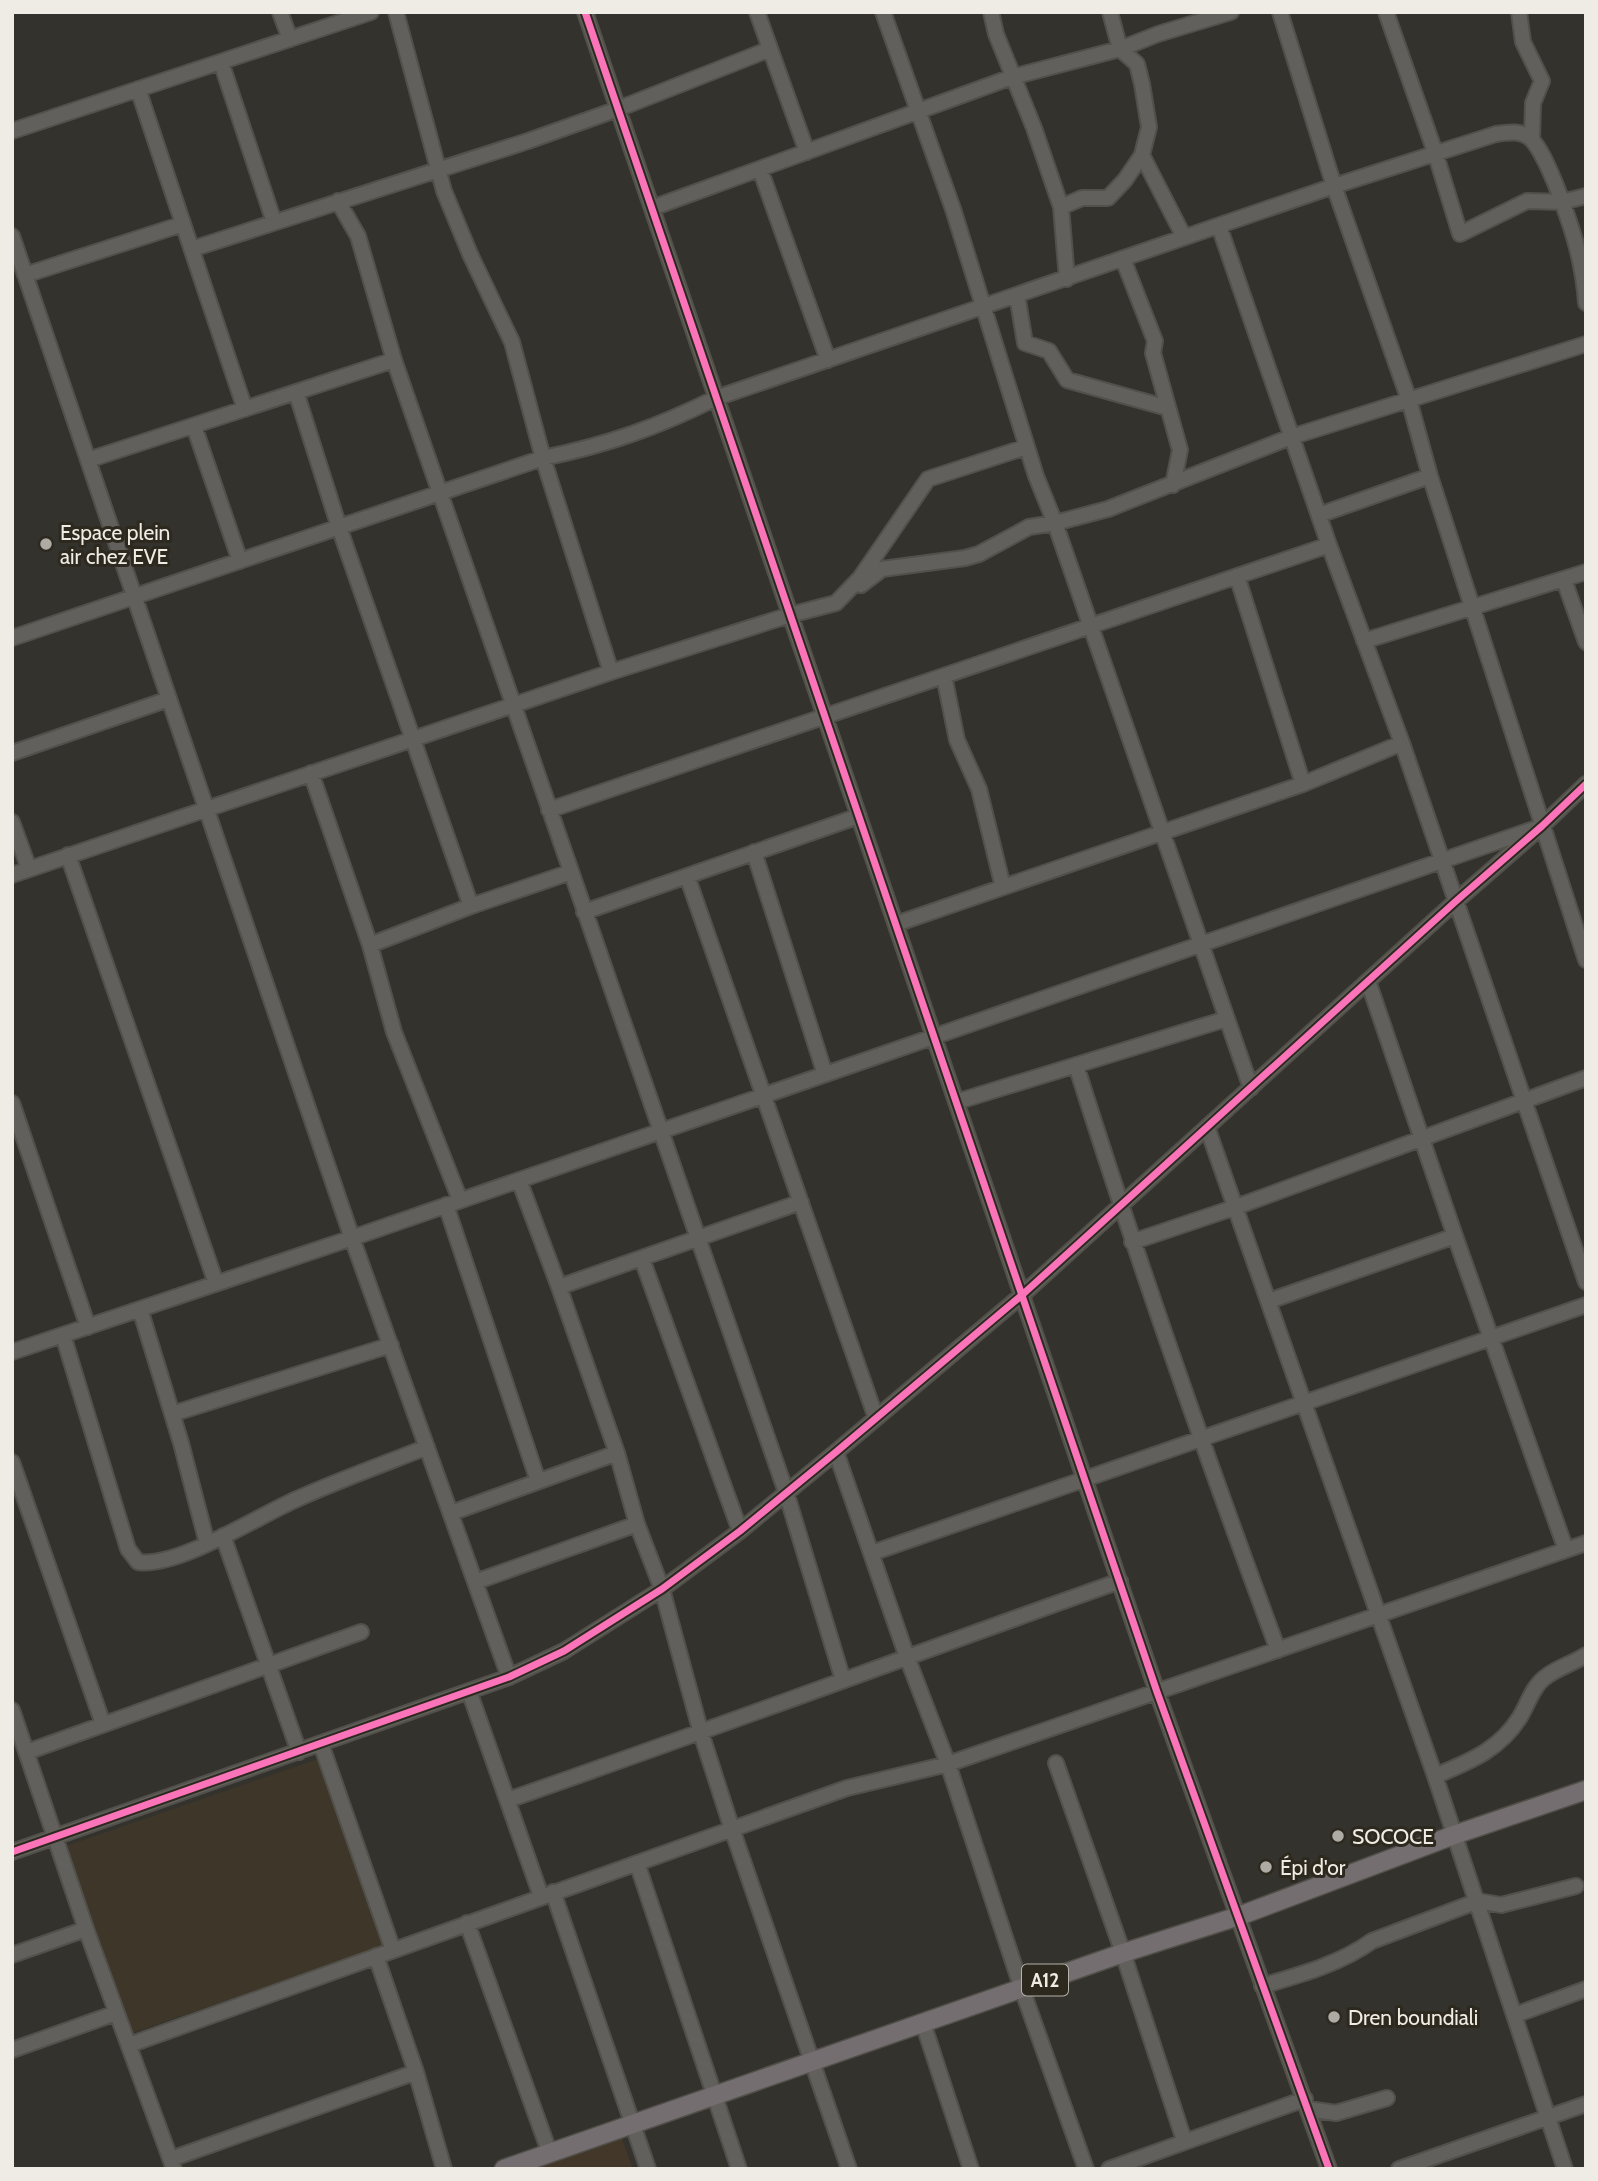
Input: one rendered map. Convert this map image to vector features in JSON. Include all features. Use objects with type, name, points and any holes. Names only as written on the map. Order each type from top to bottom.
[{"type":"main road","name":"A12","points":[[505,2169],[811,2061],[1239,1916],[1454,1835],[1586,1790]]},
{"type":"street","points":[[280,12],[290,39]]},
{"type":"street","points":[[12,131],[371,12]]},
{"type":"street","points":[[396,12],[444,191],[512,342],[543,458],[611,672]]},
{"type":"street","points":[[585,12],[1157,1692],[1329,2169]]},
{"type":"street","points":[[757,12],[807,152]]},
{"type":"street","points":[[883,12],[984,306],[1026,447],[1055,523],[1251,1088]]},
{"type":"street","points":[[991,12],[996,34],[1034,128],[1061,207],[1067,279]]},
{"type":"street","points":[[1061,207],[1082,198],[1108,198],[1125,180],[1142,155],[1149,127],[1142,84],[1137,64],[1119,49],[1110,12]]},
{"type":"street","points":[[652,208],[1012,77],[1119,49],[1231,12]]},
{"type":"street","points":[[1280,12],[1334,186],[1409,400],[1430,476],[1586,960]]},
{"type":"street","points":[[1385,12],[1435,152],[1460,234],[1527,201],[1562,202],[1586,196]]},
{"type":"street","points":[[1519,12],[1523,42],[1542,81],[1533,103],[1532,139]]},
{"type":"street","points":[[192,249],[618,109],[770,49]]},
{"type":"street","points":[[221,62],[274,222]]},
{"type":"street","points":[[138,89],[245,409]]},
{"type":"street","points":[[12,638],[543,458],[613,442],[674,419],[716,398],[1435,152],[1504,133],[1520,132],[1532,139],[1549,168],[1576,238],[1584,273],[1586,303]]},
{"type":"street","points":[[1142,155],[1184,237]]},
{"type":"street","points":[[760,169],[828,360]]},
{"type":"street","points":[[338,201],[358,236],[394,360],[786,1492],[843,1680]]},
{"type":"street","points":[[25,275],[184,224]]},
{"type":"street","points":[[1219,226],[1329,545],[1402,743],[1586,1282]]},
{"type":"street","points":[[12,236],[352,1238],[509,1677]]},
{"type":"street","points":[[1124,259],[1155,341],[1153,353],[1180,450],[1173,485]]},
{"type":"street","points":[[1017,295],[1025,343],[1049,351],[1067,380],[1168,408]]},
{"type":"street","points":[[12,874],[611,672],[836,603],[882,569],[965,558],[992,548],[1029,527],[1108,509],[1291,437],[1586,344]]},
{"type":"street","points":[[89,460],[394,360]]},
{"type":"street","points":[[296,392],[471,906]]},
{"type":"street","points":[[194,426],[240,561]]},
{"type":"street","points":[[836,603],[860,578],[928,479],[1026,447]]},
{"type":"street","points":[[1319,516],[1430,476]]},
{"type":"street","points":[[549,810],[1329,545]]},
{"type":"street","points":[[1364,641],[1586,572]]},
{"type":"street","points":[[1237,576],[1303,784]]},
{"type":"street","points":[[1564,580],[1586,642]]},
{"type":"street","points":[[944,676],[957,740],[979,789],[1003,887]]},
{"type":"street","points":[[12,753],[169,699]]},
{"type":"street","points":[[896,924],[1303,784],[1402,743]]},
{"type":"street","points":[[311,773],[370,945],[394,1032],[453,1203],[538,1481]]},
{"type":"street","points":[[12,1852],[509,1677],[564,1651],[662,1589],[740,1531],[1022,1295],[1586,784]]},
{"type":"street","points":[[584,912],[859,816]]},
{"type":"street","points":[[12,822],[29,869]]},
{"type":"street","points":[[12,1352],[352,1238],[1542,826]]},
{"type":"street","points":[[754,852],[825,1074]]},
{"type":"street","points":[[68,855],[216,1283]]},
{"type":"street","points":[[370,945],[471,906],[570,873]]},
{"type":"street","points":[[687,876],[876,1419]]},
{"type":"street","points":[[1368,981],[1566,1550]]},
{"type":"street","points":[[956,1102],[1226,1019]]},
{"type":"street","points":[[1076,1065],[1132,1242],[1200,1439],[1278,1650]]},
{"type":"street","points":[[1132,1242],[1236,1207],[1586,1078]]},
{"type":"street","points":[[12,1103],[88,1327]]},
{"type":"street","points":[[1207,1127],[1436,1776],[1565,2169]]},
{"type":"street","points":[[519,1180],[617,1452],[637,1524],[662,1589],[701,1733],[732,1829],[849,2169]]},
{"type":"street","points":[[559,1287],[801,1202]]},
{"type":"street","points":[[1269,1301],[1455,1236]]},
{"type":"street","points":[[642,1259],[740,1531]]},
{"type":"street","points":[[872,1553],[1586,1305]]},
{"type":"street","points":[[140,1309],[207,1543]]},
{"type":"street","points":[[63,1335],[128,1549],[138,1562],[151,1564],[166,1560],[223,1536],[297,1498],[427,1447]]},
{"type":"street","points":[[172,1415],[391,1345]]},
{"type":"street","points":[[451,1513],[617,1452]]},
{"type":"street","points":[[836,1452],[907,1657],[948,1763],[1022,1989],[1086,2169]]},
{"type":"street","points":[[12,1462],[103,1724]]},
{"type":"street","points":[[475,1582],[637,1524]]},
{"type":"street","points":[[223,1536],[299,1752]]},
{"type":"street","points":[[129,2045],[847,1788],[948,1763],[1586,1543]]},
{"type":"street","points":[[508,1800],[1119,1581]]},
{"type":"street","points":[[27,1752],[361,1632]]},
{"type":"street","points":[[1436,1776],[1484,1754],[1497,1745],[1519,1720],[1539,1683],[1547,1675],[1586,1656]]},
{"type":"street","points":[[469,1691],[508,1800],[547,1894],[634,2124],[648,2169]]},
{"type":"street","points":[[12,1710],[86,1929],[172,2164],[416,2072]]},
{"type":"street","points":[[321,1744],[393,1950]]},
{"type":"street","points":[[1056,1763],[1124,1954],[1184,2140]]},
{"type":"street","points":[[637,1863],[740,2169]]},
{"type":"street","points":[[1262,1986],[1338,1960],[1372,1941],[1478,1901],[1501,1905],[1576,1886]]},
{"type":"street","points":[[467,1923],[550,2154]]},
{"type":"street","points":[[12,1955],[86,1929]]},
{"type":"street","points":[[376,1956],[416,2072],[444,2169]]},
{"type":"street","points":[[1515,2015],[1586,1989]]},
{"type":"street","points":[[12,2050],[116,2013]]},
{"type":"street","points":[[923,2023],[971,2169]]},
{"type":"street","points":[[1109,2169],[1184,2140],[1306,2104],[1336,2113],[1387,2098]]},
{"type":"street","points":[[1399,2169],[1586,2104]]},
{"type":"shaded area","points":[[318,1759],[383,1946],[132,2033],[66,1846]]},
{"type":"shaded area","points":[[621,2136],[633,2169],[528,2169]]},
{"type":"cycle path","points":[[585,12],[1157,1692],[1329,2169]]},
{"type":"cycle path","points":[[12,1852],[509,1677],[564,1651],[662,1589],[740,1531],[1022,1295],[1586,784]]},
{"type":"place","name":"Espace plein air chez EVE","points":[[46,544]]},
{"type":"place","name":"SOCOCE","points":[[1338,1836]]},
{"type":"place","name":"Épi d'or","points":[[1266,1867]]},
{"type":"place","name":"Dren boundiali","points":[[1334,2017]]}]
